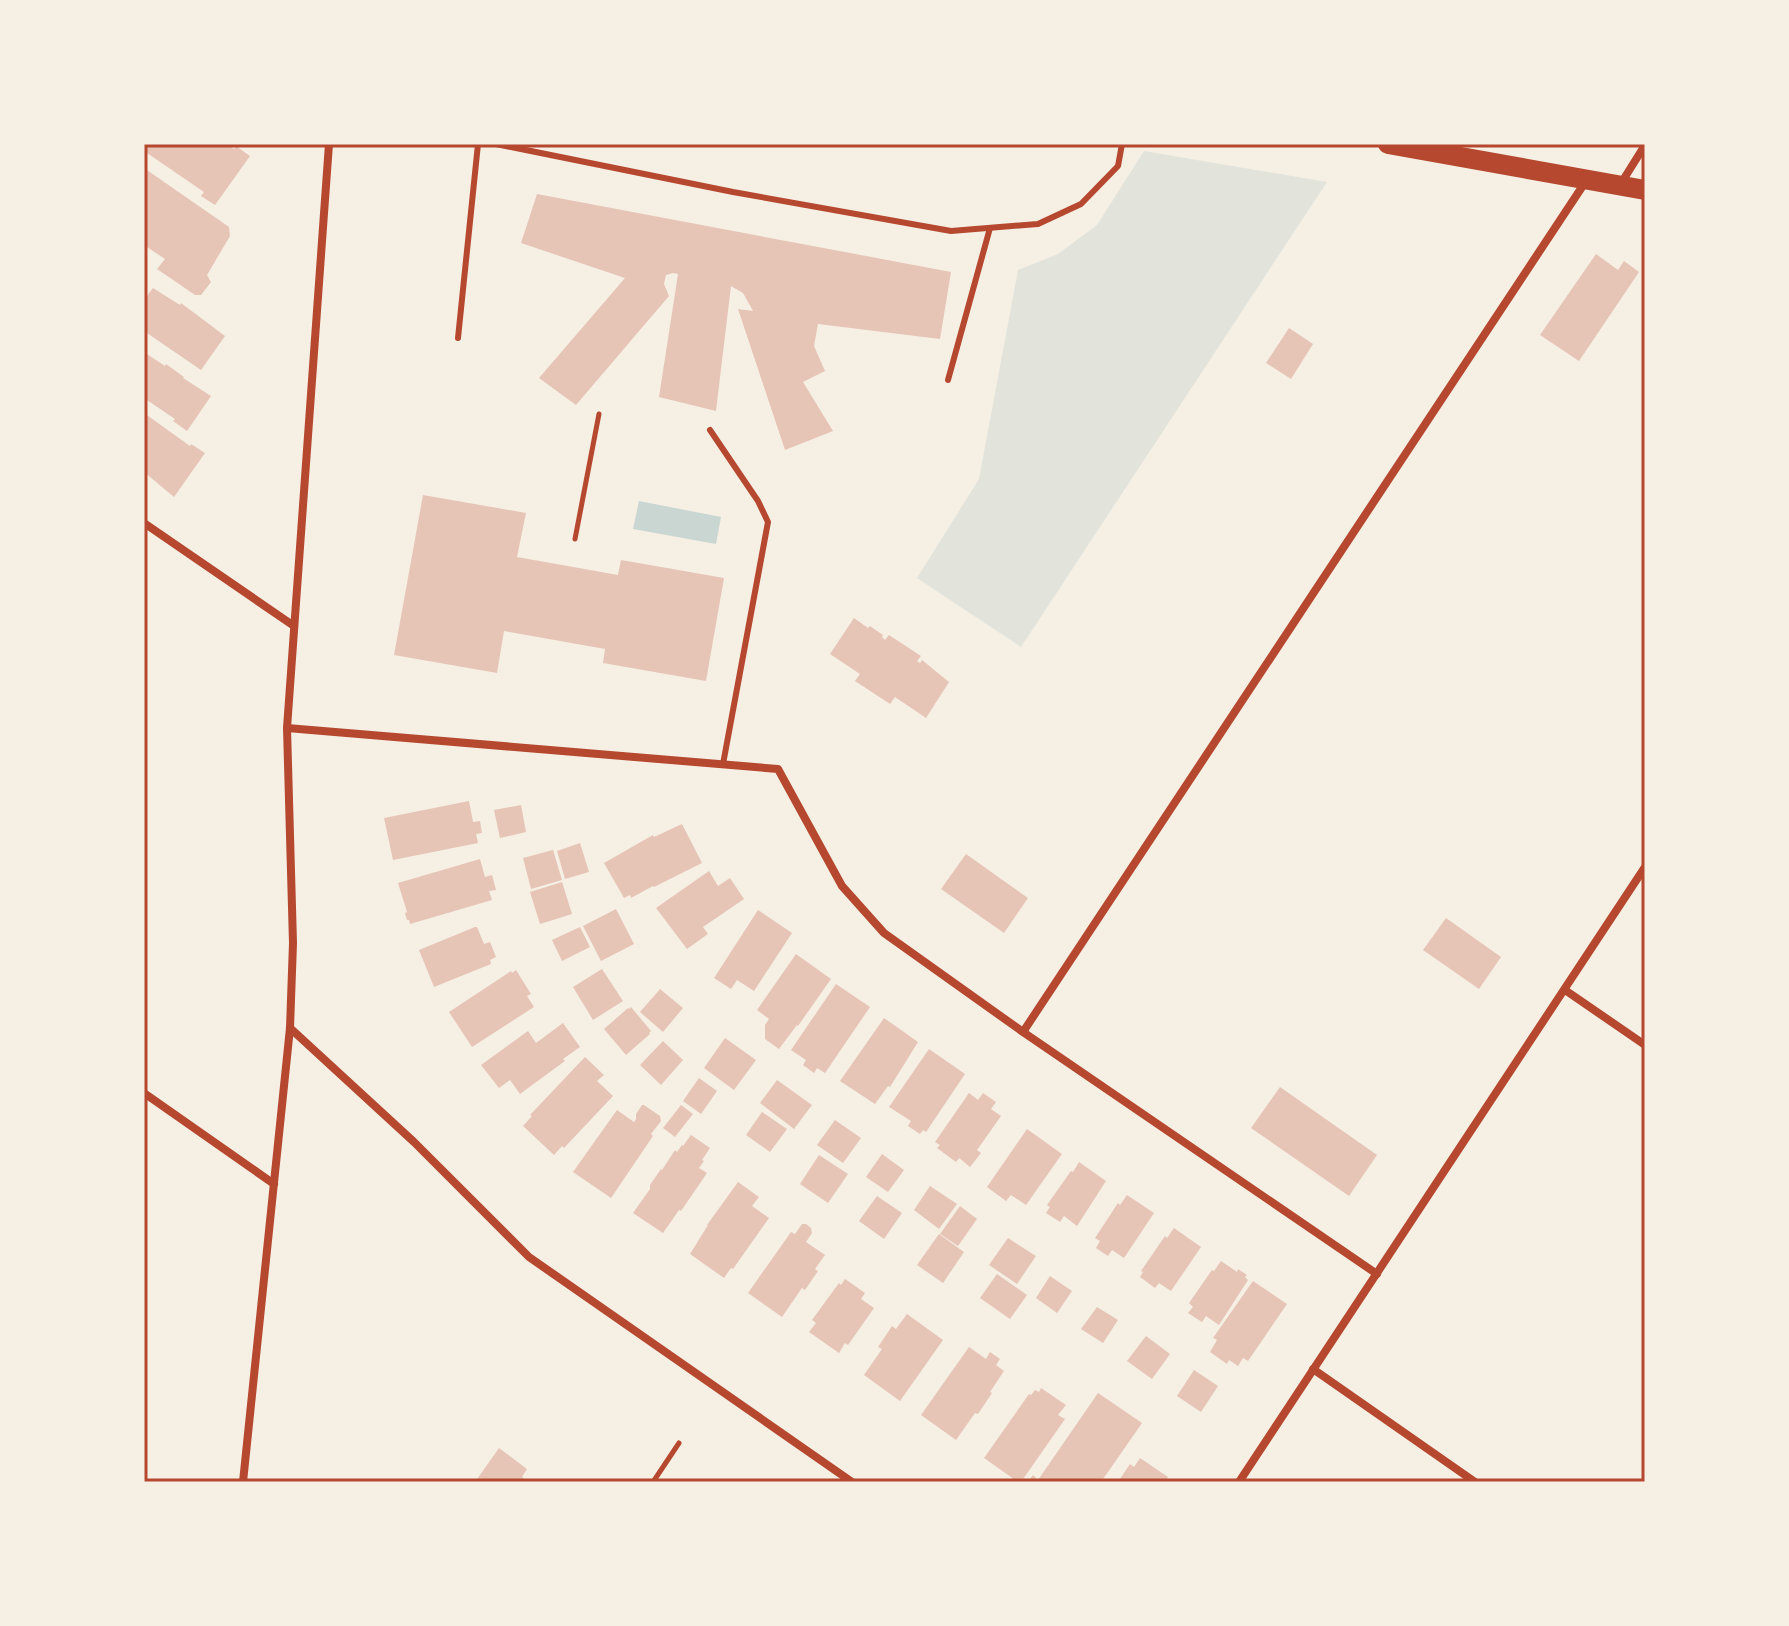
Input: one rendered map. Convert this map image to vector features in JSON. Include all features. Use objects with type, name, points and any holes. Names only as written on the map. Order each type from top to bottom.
[{"type":"main road","points":[[1388,144],[1645,190]]},
{"type":"street","points":[[243,1482],[290,1028],[293,943],[287,728],[329,144]]},
{"type":"street","points":[[1619,185],[1645,145]]},
{"type":"street","points":[[1023,1032],[1586,180]]},
{"type":"street","points":[[144,523],[294,626]]},
{"type":"street","points":[[287,728],[778,769],[842,886],[884,933],[1377,1274]]},
{"type":"street","points":[[1239,1482],[1645,867]]},
{"type":"street","points":[[1565,990],[1645,1045]]},
{"type":"street","points":[[290,1028],[414,1142],[529,1257],[852,1482]]},
{"type":"street","points":[[144,1093],[274,1184]]},
{"type":"street","points":[[1313,1369],[1475,1482]]},
{"type":"lane","points":[[458,338],[478,144]]},
{"type":"lane","points":[[496,144],[733,192],[951,231],[1038,224],[1081,204],[1118,166],[1122,144]]},
{"type":"lane","points":[[948,380],[990,228]]},
{"type":"lane","points":[[710,430],[758,501],[768,522],[723,764]]},
{"type":"path","points":[[575,539],[599,414]]},
{"type":"path","points":[[653,1482],[679,1443]]},
{"type":"shaded area","points":[[1144,151],[1327,182],[1021,647],[917,578],[979,479],[1018,270],[1058,254],[1097,225]]},
{"type":"shaded area","points":[[639,501],[721,517],[716,544],[633,529]]},
{"type":"building","points":[[144,144],[227,144],[250,156],[215,205],[201,196],[204,192],[144,151]]},
{"type":"building","points":[[144,168],[229,227],[230,236],[207,275],[211,282],[201,295],[195,295],[157,269],[165,259],[144,245]]},
{"type":"building","points":[[537,194],[951,272],[940,339],[818,324],[814,346],[825,371],[803,382],[833,431],[785,450],[738,309],[753,311],[743,293],[731,286],[716,411],[659,397],[678,274],[673,273],[666,275],[664,284],[669,296],[576,405],[539,378],[625,278],[521,243]]},
{"type":"building","points":[[1596,254],[1618,270],[1624,261],[1639,272],[1579,361],[1540,335]]},
{"type":"building","points":[[153,288],[181,303],[225,336],[201,370],[144,331],[147,308],[144,300]]},
{"type":"building","points":[[1289,328],[1313,344],[1291,379],[1266,363]]},
{"type":"building","points":[[144,352],[211,396],[187,431],[144,398]]},
{"type":"building","points":[[144,413],[205,453],[174,497],[144,472]]},
{"type":"building","points":[[423,495],[526,513],[517,557],[618,575],[621,560],[724,578],[706,681],[603,663],[605,649],[504,631],[497,673],[394,655]]},
{"type":"building","points":[[854,618],[883,635],[885,640],[889,635],[921,656],[917,661],[920,663],[922,660],[949,682],[926,718],[895,697],[890,704],[855,681],[860,674],[830,654]]},
{"type":"building","points":[[469,801],[473,822],[480,821],[482,833],[476,834],[478,843],[393,860],[384,818]]},
{"type":"building","points":[[521,805],[526,832],[500,838],[494,810]]},
{"type":"building","points":[[682,824],[702,863],[631,898],[630,895],[624,898],[604,863],[653,835]]},
{"type":"building","points":[[580,843],[589,872],[565,879],[557,851]]},
{"type":"building","points":[[553,850],[562,880],[531,889],[523,858]]},
{"type":"building","points":[[966,854],[1028,898],[1004,933],[941,889]]},
{"type":"building","points":[[480,859],[485,877],[492,875],[496,890],[489,891],[492,900],[410,924],[398,883]]},
{"type":"building","points":[[709,871],[718,886],[730,878],[744,899],[703,927],[708,934],[687,949],[656,908]]},
{"type":"building","points":[[562,882],[572,914],[540,924],[530,892]]},
{"type":"building","points":[[616,909],[634,944],[601,961],[583,926]]},
{"type":"building","points":[[758,910],[792,933],[754,991],[737,980],[731,989],[714,978]]},
{"type":"building","points":[[1446,918],[1501,957],[1479,989],[1423,950]]},
{"type":"building","points":[[475,927],[484,944],[490,942],[496,957],[490,960],[491,964],[434,987],[419,950]]},
{"type":"building","points":[[580,927],[590,947],[562,961],[552,940]]},
{"type":"building","points":[[796,954],[831,979],[779,1049],[765,1039],[765,1025],[769,1019],[757,1010]]},
{"type":"building","points":[[602,969],[623,1001],[593,1020],[573,987]]},
{"type":"building","points":[[516,970],[531,994],[527,996],[534,1007],[472,1047],[449,1012]]},
{"type":"building","points":[[836,984],[870,1007],[825,1073],[817,1068],[814,1073],[803,1065],[806,1060],[791,1050]]},
{"type":"building","points":[[660,989],[683,1008],[663,1032],[640,1012]]},
{"type":"building","points":[[631,1007],[651,1031],[626,1055],[604,1029]]},
{"type":"building","points":[[884,1018],[918,1042],[890,1087],[875,1104],[840,1081]]},
{"type":"building","points":[[563,1023],[580,1047],[520,1094],[510,1080],[499,1088],[481,1065],[528,1031],[536,1043]]},
{"type":"building","points":[[725,1038],[756,1060],[734,1090],[704,1068]]},
{"type":"building","points":[[663,1041],[683,1060],[661,1085],[640,1065]]},
{"type":"building","points":[[929,1049],[965,1074],[926,1132],[923,1130],[920,1134],[908,1126],[911,1121],[889,1107]]},
{"type":"building","points":[[585,1057],[604,1075],[597,1081],[613,1096],[554,1155],[523,1126]]},
{"type":"building","points":[[699,1078],[717,1091],[701,1114],[683,1101]]},
{"type":"building","points":[[777,1080],[812,1105],[794,1129],[760,1103]]},
{"type":"building","points":[[1280,1087],[1377,1155],[1349,1196],[1251,1128]]},
{"type":"building","points":[[969,1093],[978,1100],[983,1093],[996,1102],[991,1109],[1001,1116],[977,1150],[981,1153],[970,1167],[959,1158],[956,1162],[937,1148],[940,1145],[935,1142]]},
{"type":"building","points":[[642,1105],[660,1116],[661,1121],[611,1198],[573,1172],[617,1110],[634,1122]]},
{"type":"building","points":[[681,1105],[693,1114],[675,1137],[663,1128]]},
{"type":"building","points":[[762,1112],[787,1129],[770,1152],[746,1135]]},
{"type":"building","points":[[835,1120],[861,1138],[843,1163],[817,1145]]},
{"type":"building","points":[[1027,1129],[1062,1154],[1026,1205],[1011,1195],[1006,1201],[987,1187]]},
{"type":"building","points":[[691,1135],[710,1148],[699,1168],[707,1173],[663,1233],[633,1213],[675,1150],[677,1152]]},
{"type":"building","points":[[882,1154],[904,1170],[888,1192],[866,1177]]},
{"type":"building","points":[[819,1155],[848,1174],[828,1203],[800,1184]]},
{"type":"building","points":[[1079,1162],[1106,1181],[1077,1226],[1064,1216],[1060,1222],[1046,1213],[1050,1207],[1047,1205]]},
{"type":"building","points":[[738,1182],[759,1197],[752,1206],[769,1218],[724,1278],[690,1254]]},
{"type":"building","points":[[930,1186],[957,1204],[939,1229],[914,1210]]},
{"type":"building","points":[[1127,1195],[1154,1213],[1124,1258],[1112,1250],[1108,1256],[1096,1248],[1100,1241],[1095,1238],[1118,1203],[1120,1205]]},
{"type":"building","points":[[877,1196],[902,1213],[884,1239],[859,1221]]},
{"type":"building","points":[[960,1206],[977,1219],[958,1246],[940,1234]]},
{"type":"building","points":[[802,1224],[811,1228],[812,1233],[806,1242],[825,1255],[805,1290],[802,1288],[782,1317],[748,1293],[791,1232],[795,1234]]},
{"type":"building","points":[[1174,1228],[1201,1247],[1171,1291],[1159,1283],[1155,1288],[1140,1277],[1165,1236],[1167,1238]]},
{"type":"building","points":[[939,1234],[964,1252],[943,1283],[917,1265]]},
{"type":"building","points":[[1008,1238],[1036,1256],[1017,1284],[989,1265]]},
{"type":"building","points":[[1221,1261],[1247,1275],[1248,1280],[1219,1325],[1206,1316],[1202,1322],[1188,1313],[1193,1307],[1189,1303]]},
{"type":"building","points":[[997,1274],[1027,1295],[1010,1319],[980,1298]]},
{"type":"building","points":[[1050,1276],[1072,1291],[1057,1313],[1036,1298]]},
{"type":"building","points":[[845,1279],[865,1293],[861,1299],[874,1308],[839,1353],[809,1332],[816,1323],[812,1320]]},
{"type":"building","points":[[1253,1281],[1287,1304],[1248,1361],[1243,1358],[1238,1366],[1229,1360],[1227,1364],[1210,1352],[1217,1340],[1213,1338]]},
{"type":"building","points":[[1097,1307],[1118,1320],[1103,1343],[1081,1329]]},
{"type":"building","points":[[907,1314],[943,1340],[900,1401],[864,1375],[882,1349],[878,1347],[892,1326],[896,1329]]},
{"type":"building","points":[[1146,1336],[1170,1354],[1152,1379],[1127,1361]]},
{"type":"building","points":[[969,1347],[986,1359],[990,1352],[1000,1359],[996,1365],[1004,1371],[978,1414],[975,1413],[956,1440],[921,1415]]},
{"type":"building","points":[[1194,1370],[1218,1386],[1201,1412],[1177,1396]]},
{"type":"building","points":[[1041,1388],[1066,1405],[1058,1415],[1065,1419],[1021,1482],[1018,1482],[984,1458],[1029,1394],[1035,1390],[1039,1392]]},
{"type":"building","points":[[1098,1393],[1142,1423],[1101,1482],[1028,1482],[1033,1475],[1038,1480]]},
{"type":"building","points":[[499,1448],[527,1469],[522,1477],[528,1482],[475,1482]]},
{"type":"building","points":[[1140,1458],[1168,1477],[1165,1482],[1118,1482],[1130,1464],[1134,1467]]}]
